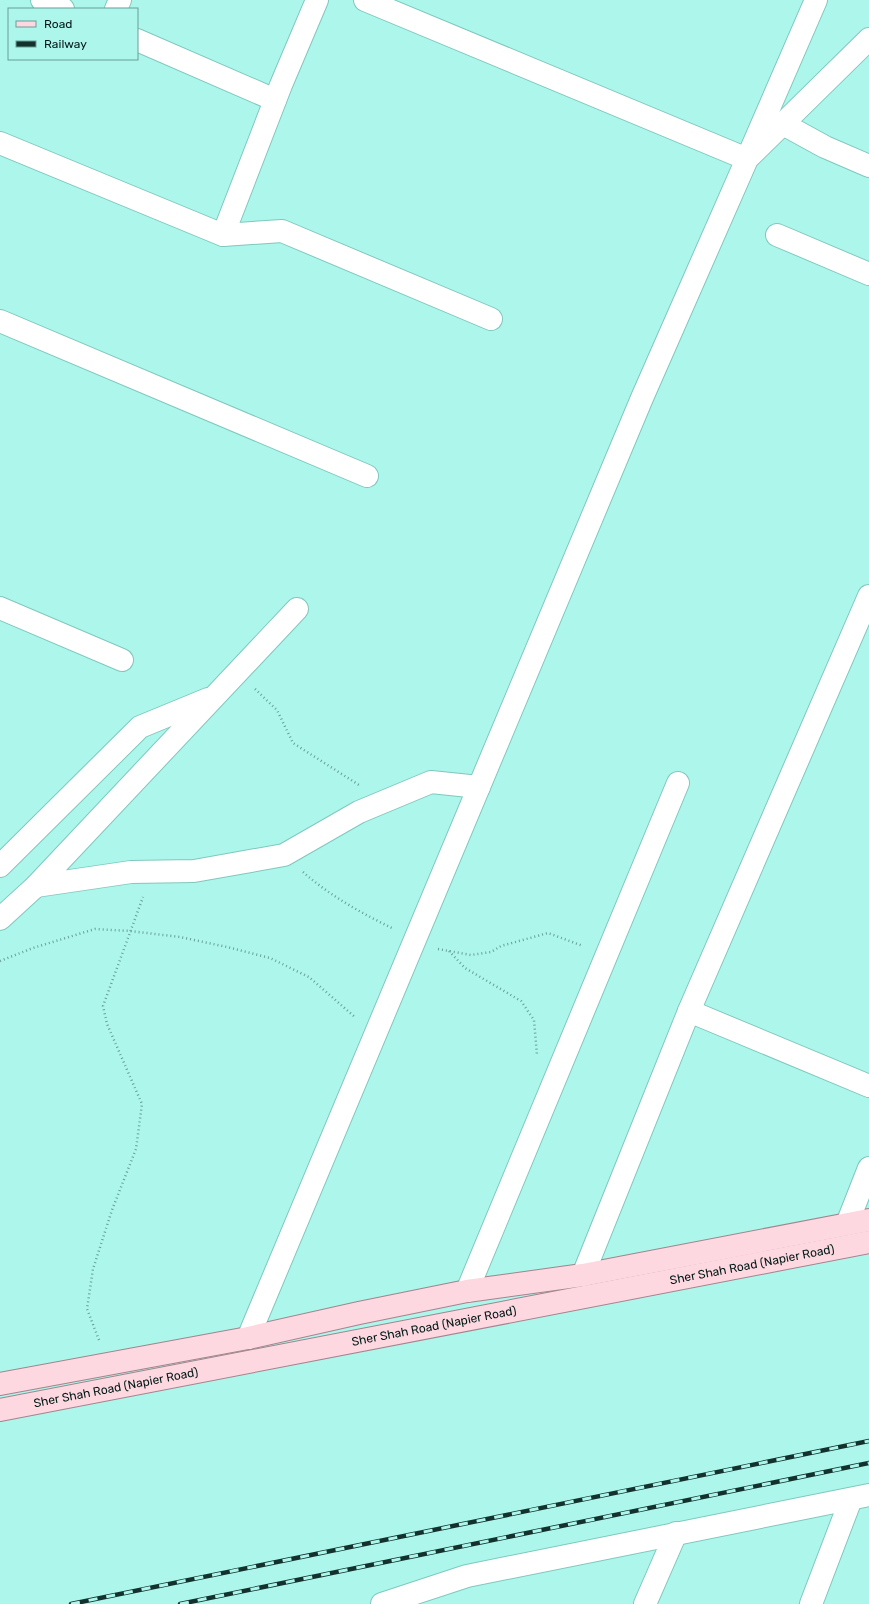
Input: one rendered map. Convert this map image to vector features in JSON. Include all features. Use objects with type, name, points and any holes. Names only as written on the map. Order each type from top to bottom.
[{"type":"main road","name":"Sher Shah Road (Napier Road)","points":[[0,1384],[248,1338],[359,1312],[467,1291],[583,1275],[869,1220]]},
{"type":"main road","name":"Sher Shah Road (Napier Road)","points":[[0,1410],[869,1242]]},
{"type":"main road","points":[[359,1312],[368,1339]]},
{"type":"street","points":[[42,0],[61,8]]},
{"type":"street","points":[[224,235],[275,100],[316,0]]},
{"type":"street","points":[[365,0],[747,158]]},
{"type":"street","points":[[248,1338],[642,398],[816,0]]},
{"type":"street","points":[[747,158],[869,39]]},
{"type":"street","points":[[138,40],[275,100]]},
{"type":"street","points":[[783,124],[825,147],[869,166]]},
{"type":"street","points":[[0,143],[224,235],[282,231],[491,319]]},
{"type":"street","points":[[777,235],[869,274]]},
{"type":"street","points":[[0,321],[367,476]]},
{"type":"street","points":[[583,1275],[689,1011],[869,596]]},
{"type":"street","points":[[0,608],[122,660]]},
{"type":"street","points":[[0,919],[36,886],[297,609]]},
{"type":"street","points":[[0,866],[140,727],[215,696]]},
{"type":"street","points":[[36,886],[131,872],[194,871],[284,855],[359,812],[431,782],[479,787]]},
{"type":"street","points":[[467,1291],[678,782]]},
{"type":"street","points":[[689,1011],[869,1086]]},
{"type":"street","points":[[846,1224],[869,1168]]},
{"type":"street","points":[[382,1604],[467,1576],[860,1497]]},
{"type":"street","points":[[811,1604],[860,1497]]},
{"type":"street","points":[[645,1604],[676,1533]]},
{"type":"path","points":[[237,672],[277,710],[293,743],[385,801]]},
{"type":"path","points":[[284,855],[318,885],[374,919],[415,940],[435,948],[471,955],[491,952],[501,946],[548,933],[568,939],[606,956]]},
{"type":"path","points":[[104,1365],[98,1334],[87,1309],[94,1269],[112,1210],[136,1149],[142,1104],[107,1024],[103,1006],[152,872]]},
{"type":"path","points":[[0,961],[34,948],[95,929],[130,931],[188,939],[270,958],[308,977],[375,1036]]},
{"type":"path","points":[[449,951],[465,968],[521,1001],[534,1020],[536,1054],[560,1068]]},
{"type":"railway","points":[[71,1604],[869,1441]]},
{"type":"railway","points":[[180,1604],[869,1463]]}]
